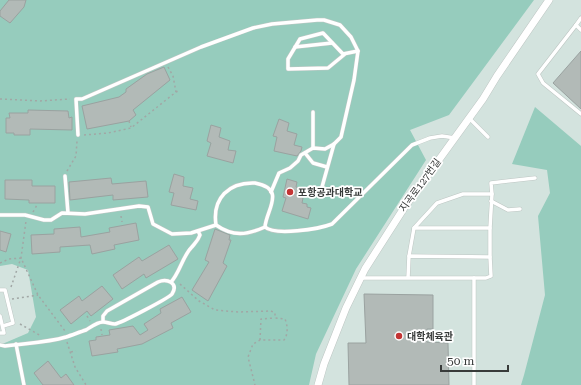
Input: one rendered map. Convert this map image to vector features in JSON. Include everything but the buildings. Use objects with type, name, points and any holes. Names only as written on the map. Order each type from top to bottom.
[{"type":"street","name":"지곡로127번길","points":[[318,385],[327,357],[360,278],[404,208],[469,118],[549,0]]},
{"type":"lane","points":[[581,18],[538,74],[543,83],[581,114]]},
{"type":"lane","points":[[78,135],[76,99],[82,99],[201,47],[253,28],[272,24],[317,20],[324,20],[340,25],[351,37],[358,51],[354,80],[341,137],[334,144],[325,149],[313,148],[301,155],[298,161],[279,173],[271,192]]},
{"type":"lane","points":[[576,25],[581,30]]},
{"type":"lane","points":[[346,54],[343,54],[323,33],[300,39],[288,59],[288,69],[328,68],[346,54],[358,51]]},
{"type":"lane","points":[[295,47],[332,43]]},
{"type":"lane","points":[[313,112],[313,148]]},
{"type":"lane","points":[[469,118],[488,137]]},
{"type":"lane","points":[[265,227],[265,222],[272,202],[273,196],[271,192],[264,186],[255,183],[231,187],[226,190],[218,204],[215,219],[216,225],[224,231],[242,234],[265,227],[275,231],[315,229],[332,224],[416,142],[442,136],[455,138]]},
{"type":"lane","points":[[322,187],[334,144]]},
{"type":"lane","points":[[305,153],[313,163],[328,167]]},
{"type":"lane","points":[[64,176],[68,213]]},
{"type":"lane","points":[[360,278],[486,278],[491,276],[491,183],[535,178]]},
{"type":"lane","points":[[408,278],[409,256],[414,228],[437,203],[463,194],[492,194]]},
{"type":"lane","points":[[491,201],[508,210],[520,209]]},
{"type":"lane","points":[[0,215],[27,215],[44,220],[51,220],[62,213],[95,214],[139,206],[148,207],[153,224],[172,234],[191,233],[216,225]]},
{"type":"lane","points":[[414,228],[490,228]]},
{"type":"lane","points":[[0,345],[5,346],[69,336],[103,322],[116,324],[169,297],[174,289],[173,280],[177,272],[189,249],[199,238],[200,235],[198,231]]},
{"type":"lane","points":[[409,256],[490,257]]},
{"type":"lane","points":[[474,278],[474,385]]},
{"type":"lane","points":[[103,322],[103,316],[107,311],[158,282],[173,280]]},
{"type":"lane","points":[[0,290],[5,290],[13,323],[2,326]]},
{"type":"lane","points":[[0,316],[4,333],[0,333]]},
{"type":"lane","points":[[16,344],[24,385]]},
{"type":"path","points":[[166,62],[173,76],[176,92]]},
{"type":"path","points":[[64,176],[76,156],[78,135],[108,133],[131,128],[180,90]]},
{"type":"path","points":[[0,99],[40,101],[76,99]]},
{"type":"path","points":[[129,121],[131,128]]},
{"type":"path","points":[[27,215],[22,258],[7,299],[38,295]]},
{"type":"path","points":[[0,263],[9,259],[22,258]]},
{"type":"path","points":[[22,258],[38,295],[69,336]]},
{"type":"path","points":[[173,280],[199,301],[215,310],[238,312],[271,311],[275,312],[275,318]]},
{"type":"path","points":[[255,385],[248,357],[253,344],[260,340],[284,340],[287,337],[287,323],[285,320],[275,318],[261,319],[260,340]]},
{"type":"path","points":[[12,319],[47,340]]},
{"type":"path","points":[[64,337],[76,367],[86,385]]},
{"type":"path","points":[[71,352],[76,351]]},
{"type":"shaded area","name":"포항공과대학교","points":[[0,0],[581,0],[581,385],[0,385]]},
{"type":"green space","name":"포항공과대학교","points":[[0,0],[534,0],[449,115],[410,130],[426,160],[356,269],[316,354],[309,385],[0,385],[0,345],[28,333],[36,317],[28,270],[12,264],[0,266]]},
{"type":"green space","points":[[535,107],[581,146],[581,385],[521,385],[545,295],[538,216],[550,193],[547,170],[512,164]]},
{"type":"place","name":"포항공과대학교","points":[[290,192]]},
{"type":"place","name":"대학체육관","points":[[399,336]]}]
